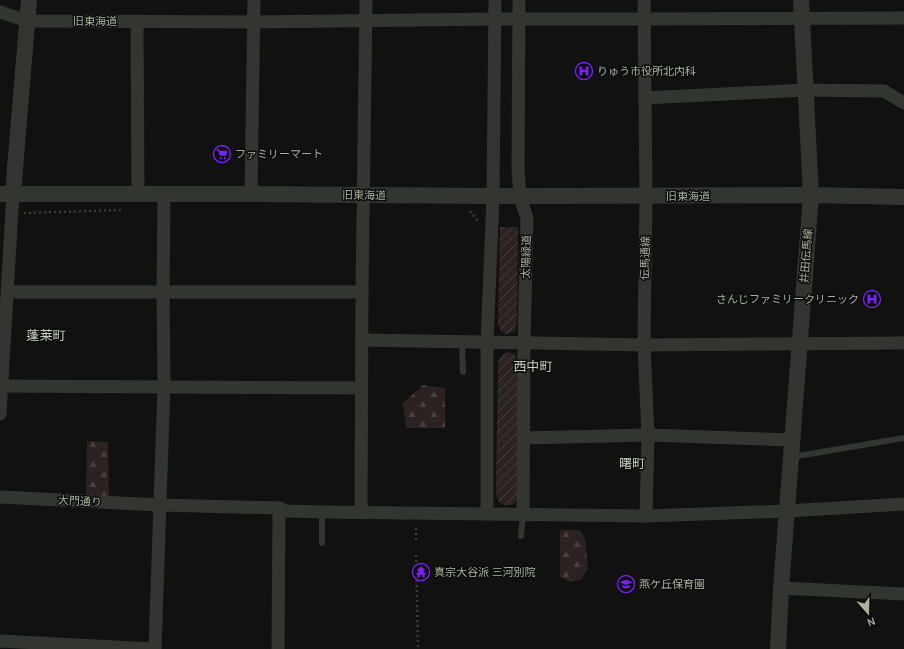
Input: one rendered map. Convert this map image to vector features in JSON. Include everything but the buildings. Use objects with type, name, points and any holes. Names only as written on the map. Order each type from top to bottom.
[{"type":"street","points":[[0,414],[2,386],[2,339],[8,292],[7,193],[30,0]]},
{"type":"street","points":[[251,194],[254,0]]},
{"type":"street","points":[[362,513],[361,388],[366,0]]},
{"type":"street","points":[[487,514],[487,343],[493,196],[495,0]]},
{"type":"street","name":"太陽緑道","points":[[519,0],[518,169],[520,196],[527,219],[524,344],[523,515]]},
{"type":"street","name":"伝馬通線","points":[[644,0],[646,196],[644,345],[648,436],[646,516]]},
{"type":"street","name":"井田伝馬線","points":[[778,649],[781,588],[811,195],[801,0]]},
{"type":"street","name":"旧東海道","points":[[0,12],[27,21],[137,22],[904,18]]},
{"type":"street","points":[[137,22],[138,193]]},
{"type":"street","points":[[645,98],[806,90],[884,91],[904,103]]},
{"type":"street","name":"旧東海道","points":[[7,193],[364,194],[493,196],[904,196]]},
{"type":"street","points":[[0,641],[154,649],[164,386],[164,193]]},
{"type":"street","points":[[8,292],[362,292]]},
{"type":"street","points":[[362,340],[644,345],[904,344]]},
{"type":"street","points":[[2,386],[361,388]]},
{"type":"street","points":[[523,438],[648,436],[793,440]]},
{"type":"street","name":"大門通り","points":[[0,497],[160,505],[278,508],[287,511],[646,516],[788,511],[904,504]]},
{"type":"street","points":[[278,508],[278,649]]},
{"type":"street","points":[[781,588],[904,594]]},
{"type":"lane","points":[[462,342],[463,372]]},
{"type":"lane","points":[[792,457],[904,438]]},
{"type":"lane","points":[[322,512],[322,543]]},
{"type":"lane","points":[[522,536],[523,515]]},
{"type":"path","points":[[416,555],[418,649]]},
{"type":"green space","points":[[500,227],[518,227],[517,322],[515,331],[506,334],[501,331],[498,325]]},
{"type":"green space","points":[[509,352],[515,355],[518,362],[519,497],[514,504],[504,505],[500,504],[496,494],[498,362],[502,355]]},
{"type":"green space","points":[[423,385],[445,388],[445,428],[406,428],[403,403]]},
{"type":"green space","points":[[87,441],[108,442],[109,496],[86,495]]},
{"type":"green space","points":[[560,530],[580,530],[585,539],[588,568],[582,579],[571,582],[560,577]]},
{"type":"place","name":"りゅう市役所北内科","points":[[584,71]]},
{"type":"place","name":"ファミリーマート","points":[[222,154]]},
{"type":"place","name":"さんじファミリークリニック","points":[[872,299]]},
{"type":"place","name":"真宗大谷派 三河別院","points":[[421,572]]},
{"type":"place","name":"燕ケ丘保育園","points":[[626,584]]},
{"type":"district","name":"蓬莱町","points":[[46,335]]},
{"type":"district","name":"西中町","points":[[533,366]]},
{"type":"district","name":"曙町","points":[[632,463]]}]
